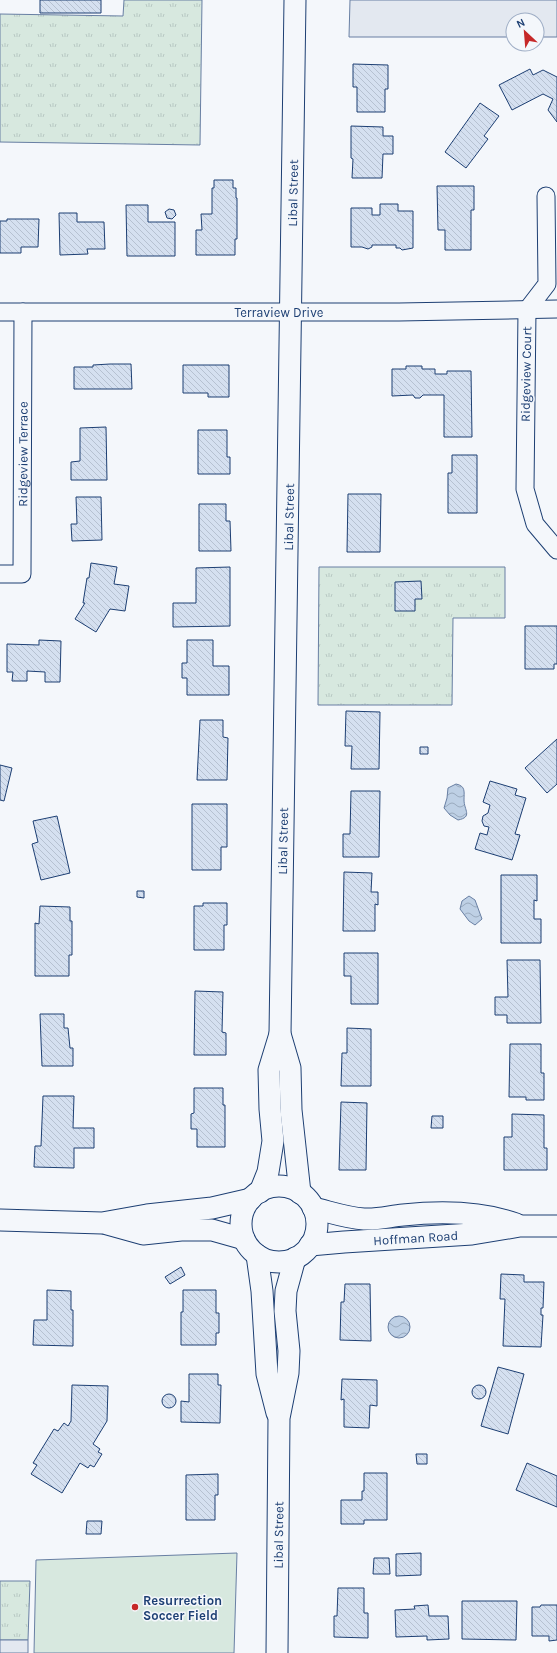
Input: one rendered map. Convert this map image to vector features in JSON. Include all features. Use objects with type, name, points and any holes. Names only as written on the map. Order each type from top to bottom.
[{"type":"street","name":"Libal Street","points":[[255,1195],[268,1172],[273,1141],[269,1070],[280,1034],[292,312],[295,0]]},
{"type":"street","name":"Ridgeview Court","points":[[546,196],[547,284],[527,310],[525,489],[535,524],[557,550]]},
{"type":"street","name":"Terraview Drive","points":[[0,312],[292,312],[557,309]]},
{"type":"street","name":"Ridgeview Terrace","points":[[0,574],[22,574],[23,312]]},
{"type":"street","name":"Libal Street","points":[[280,1034],[290,1068],[291,1110],[307,1200]]},
{"type":"street","points":[[0,1220],[102,1222],[147,1215],[212,1208],[255,1195],[269,1188],[280,1186],[290,1188],[307,1200],[316,1217],[317,1227],[315,1237],[303,1252],[286,1262],[276,1262],[257,1255],[250,1248],[244,1238],[242,1218],[245,1208],[255,1195]]},
{"type":"street","name":"Hoffman Road","points":[[307,1200],[346,1217],[365,1219],[412,1214],[475,1214],[497,1217],[520,1226]]},
{"type":"street","points":[[102,1222],[143,1234],[181,1230],[212,1230],[244,1238]]},
{"type":"street","name":"Hoffman Road","points":[[303,1252],[344,1242],[472,1234],[520,1226],[557,1226]]},
{"type":"street","name":"Libal Street","points":[[277,1653],[279,1418],[288,1373],[289,1351],[285,1311],[286,1291],[303,1252]]},
{"type":"street","name":"Libal Street","points":[[257,1255],[262,1291],[267,1374],[279,1418]]},
{"type":"green space","points":[[124,0],[202,0],[200,145],[0,142],[0,14],[123,16]]},
{"type":"green space","points":[[319,567],[505,567],[505,618],[453,618],[452,705],[318,705]]},
{"type":"green space","name":"Resurrection Soccer Field","points":[[237,1553],[234,1653],[34,1653],[36,1560]]},
{"type":"green space","points":[[0,1581],[30,1581],[28,1640],[0,1640]]},
{"type":"shaded area","points":[[350,0],[557,0],[557,37],[545,37],[545,12],[505,12],[505,37],[349,37]]},
{"type":"shaded area","points":[[0,1640],[28,1640],[28,1653],[0,1653]]},
{"type":"water","points":[[456,784],[461,786],[464,790],[464,804],[467,813],[463,819],[458,820],[450,815],[444,808],[448,788]]},
{"type":"water","points":[[469,896],[475,900],[482,919],[475,925],[469,921],[460,909],[462,901]]},
{"type":"water","points":[[395,1316],[403,1316],[410,1323],[410,1331],[403,1338],[395,1338],[388,1331],[388,1323]]},
{"type":"building","points":[[40,0],[101,0],[101,13],[40,13]]},
{"type":"building","points":[[353,64],[388,65],[388,89],[385,89],[385,112],[357,112],[357,87],[353,87]]},
{"type":"building","points":[[530,69],[533,75],[543,70],[557,77],[557,122],[548,110],[553,99],[543,94],[512,110],[499,85]]},
{"type":"building","points":[[480,103],[499,116],[484,136],[488,139],[466,168],[445,152]]},
{"type":"building","points":[[351,126],[383,127],[383,136],[393,136],[393,154],[383,154],[382,178],[352,178],[353,159],[351,158]]},
{"type":"building","points":[[214,180],[233,180],[233,188],[236,188],[237,239],[235,239],[235,255],[196,255],[196,230],[202,230],[201,214],[212,214],[212,188],[214,188]]},
{"type":"building","points":[[437,186],[474,186],[474,210],[471,210],[471,250],[445,250],[445,230],[438,230]]},
{"type":"building","points":[[380,204],[398,204],[398,211],[413,211],[413,248],[402,250],[400,248],[396,248],[396,245],[372,245],[372,247],[368,249],[362,247],[351,247],[351,208],[372,208],[372,215],[380,215]]},
{"type":"building","points":[[126,205],[148,205],[148,222],[175,222],[175,256],[127,256]]},
{"type":"building","points":[[169,209],[174,210],[176,215],[172,219],[167,218],[165,212]]},
{"type":"building","points":[[59,213],[77,213],[77,222],[104,222],[105,249],[87,249],[88,254],[60,255]]},
{"type":"building","points":[[7,219],[39,219],[38,247],[21,247],[21,253],[0,253],[0,221],[7,221]]},
{"type":"building","points":[[131,364],[132,389],[74,389],[74,367],[93,367],[93,365]]},
{"type":"building","points":[[183,365],[229,365],[229,397],[208,397],[208,393],[183,393]]},
{"type":"building","points":[[406,366],[422,366],[422,369],[435,369],[435,374],[447,374],[447,371],[471,371],[472,437],[444,437],[444,395],[423,395],[420,398],[415,398],[413,395],[392,396],[392,369],[406,369]]},
{"type":"building","points":[[106,427],[107,480],[71,480],[71,462],[80,461],[80,428]]},
{"type":"building","points":[[198,430],[227,430],[227,457],[230,457],[230,474],[198,474]]},
{"type":"building","points":[[452,455],[477,455],[477,513],[448,513],[448,473],[452,473]]},
{"type":"building","points":[[348,494],[381,494],[380,552],[347,552]]},
{"type":"building","points":[[76,497],[101,497],[102,540],[72,541],[71,524],[77,524]]},
{"type":"building","points":[[199,504],[226,504],[226,521],[230,521],[231,551],[199,551]]},
{"type":"building","points":[[91,563],[117,567],[114,584],[129,586],[125,611],[110,609],[96,632],[75,619],[85,603],[83,603]]},
{"type":"building","points":[[230,567],[230,626],[173,627],[173,603],[196,603],[196,568]]},
{"type":"building","points":[[421,581],[422,599],[415,599],[415,611],[395,611],[395,582]]},
{"type":"building","points":[[525,626],[557,626],[557,664],[554,664],[554,669],[525,669]]},
{"type":"building","points":[[39,640],[61,641],[60,682],[45,682],[45,672],[27,671],[27,681],[12,681],[13,672],[7,672],[7,644],[39,645]]},
{"type":"building","points":[[187,640],[213,640],[213,666],[229,666],[229,695],[187,695],[187,678],[182,678],[182,663],[187,663]]},
{"type":"building","points":[[346,711],[380,712],[379,769],[351,769],[352,746],[345,746]]},
{"type":"building","points":[[200,720],[223,720],[223,737],[228,738],[227,780],[197,780]]},
{"type":"building","points":[[557,739],[557,784],[547,793],[525,768]]},
{"type":"building","points":[[420,747],[428,747],[428,754],[420,754]]},
{"type":"building","points":[[0,765],[12,768],[4,801],[0,800]]},
{"type":"building","points":[[490,781],[517,789],[515,795],[526,798],[515,834],[520,835],[512,860],[475,849],[480,833],[487,835],[489,827],[484,826],[482,821],[483,816],[488,813],[490,805],[483,802]]},
{"type":"building","points":[[351,791],[380,791],[379,857],[343,857],[343,834],[350,834]]},
{"type":"building","points":[[192,804],[227,804],[227,847],[221,847],[221,870],[192,870]]},
{"type":"building","points":[[57,816],[70,873],[41,880],[32,844],[38,842],[33,821]]},
{"type":"building","points":[[344,872],[372,873],[371,892],[378,892],[378,905],[375,904],[375,931],[343,931]]},
{"type":"building","points":[[501,875],[537,875],[537,901],[534,900],[534,919],[541,919],[541,943],[501,943]]},
{"type":"building","points":[[137,891],[144,891],[144,898],[137,897]]},
{"type":"building","points":[[203,903],[227,903],[227,925],[224,925],[224,950],[194,950],[194,906],[203,906]]},
{"type":"building","points":[[40,906],[70,907],[70,921],[72,921],[72,955],[69,955],[69,976],[35,976],[35,923],[39,924]]},
{"type":"building","points":[[344,953],[378,953],[378,1004],[351,1004],[351,976],[344,976]]},
{"type":"building","points":[[507,960],[540,960],[541,1023],[507,1023],[507,1015],[495,1015],[495,997],[508,997]]},
{"type":"building","points":[[195,991],[223,992],[222,1032],[226,1033],[226,1055],[194,1055]]},
{"type":"building","points":[[40,1014],[64,1014],[64,1028],[68,1028],[70,1048],[73,1048],[73,1066],[42,1066]]},
{"type":"building","points":[[347,1028],[371,1029],[371,1086],[341,1086],[342,1053],[347,1053]]},
{"type":"building","points":[[510,1044],[541,1044],[541,1073],[544,1073],[544,1100],[526,1100],[526,1097],[509,1097]]},
{"type":"building","points":[[194,1088],[223,1088],[223,1105],[225,1105],[225,1147],[197,1147],[197,1129],[191,1129],[191,1114],[194,1113]]},
{"type":"building","points":[[43,1096],[74,1096],[73,1128],[94,1128],[94,1148],[74,1148],[74,1168],[34,1167],[35,1146],[41,1146]]},
{"type":"building","points":[[341,1102],[367,1103],[366,1170],[339,1170]]},
{"type":"building","points":[[512,1114],[544,1115],[544,1148],[547,1148],[547,1170],[504,1170],[504,1137],[512,1137]]},
{"type":"building","points":[[432,1116],[443,1116],[443,1128],[431,1128]]},
{"type":"building","points":[[181,1267],[185,1275],[170,1284],[165,1277]]},
{"type":"building","points":[[501,1274],[524,1275],[524,1282],[544,1282],[543,1308],[541,1308],[541,1315],[543,1315],[541,1347],[503,1346],[505,1299],[500,1299]]},
{"type":"building","points":[[345,1284],[370,1284],[371,1341],[340,1340],[341,1302],[344,1302]]},
{"type":"building","points":[[47,1290],[71,1291],[71,1310],[73,1310],[73,1346],[33,1345],[34,1320],[47,1320]]},
{"type":"building","points":[[183,1290],[216,1290],[216,1313],[219,1313],[219,1333],[216,1333],[216,1345],[181,1345]]},
{"type":"building","points":[[498,1367],[524,1374],[508,1434],[481,1426]]},
{"type":"building","points":[[189,1374],[218,1374],[218,1385],[221,1385],[220,1423],[181,1422],[181,1401],[189,1402]]},
{"type":"building","points":[[342,1379],[377,1380],[377,1406],[370,1405],[369,1428],[344,1427],[344,1399],[341,1400]]},
{"type":"building","points":[[72,1385],[108,1386],[107,1421],[93,1444],[100,1449],[98,1452],[102,1454],[94,1467],[90,1465],[88,1468],[80,1463],[62,1493],[31,1474],[37,1465],[33,1463],[54,1429],[58,1431],[64,1423],[68,1426],[71,1421]]},
{"type":"building","points":[[479,1385],[484,1387],[486,1392],[484,1397],[479,1399],[474,1397],[472,1392],[474,1387]]},
{"type":"building","points":[[169,1394],[174,1396],[176,1401],[174,1406],[169,1408],[164,1406],[162,1401],[164,1396]]},
{"type":"building","points":[[416,1454],[427,1454],[427,1464],[417,1464]]},
{"type":"building","points":[[527,1463],[557,1476],[557,1507],[516,1490]]},
{"type":"building","points":[[364,1473],[387,1473],[387,1520],[364,1520],[364,1524],[341,1524],[341,1500],[362,1500],[362,1491],[364,1491]]},
{"type":"building","points":[[218,1474],[218,1495],[215,1495],[215,1520],[186,1520],[186,1475]]},
{"type":"building","points":[[87,1521],[102,1521],[101,1534],[86,1534]]},
{"type":"building","points":[[421,1553],[421,1575],[396,1576],[396,1554]]},
{"type":"building","points":[[374,1558],[389,1558],[390,1574],[373,1574]]},
{"type":"building","points":[[338,1588],[364,1588],[364,1613],[368,1613],[368,1638],[334,1637],[334,1616],[337,1616]]},
{"type":"building","points":[[462,1601],[517,1601],[516,1640],[462,1639]]},
{"type":"building","points":[[428,1605],[429,1616],[448,1616],[449,1639],[427,1640],[427,1636],[396,1637],[395,1610],[415,1609],[414,1606]]},
{"type":"building","points":[[541,1605],[557,1605],[557,1640],[549,1641],[549,1636],[532,1636],[532,1607],[540,1607]]},
{"type":"place","name":"Resurrection Soccer Field","points":[[135,1607]]}]
